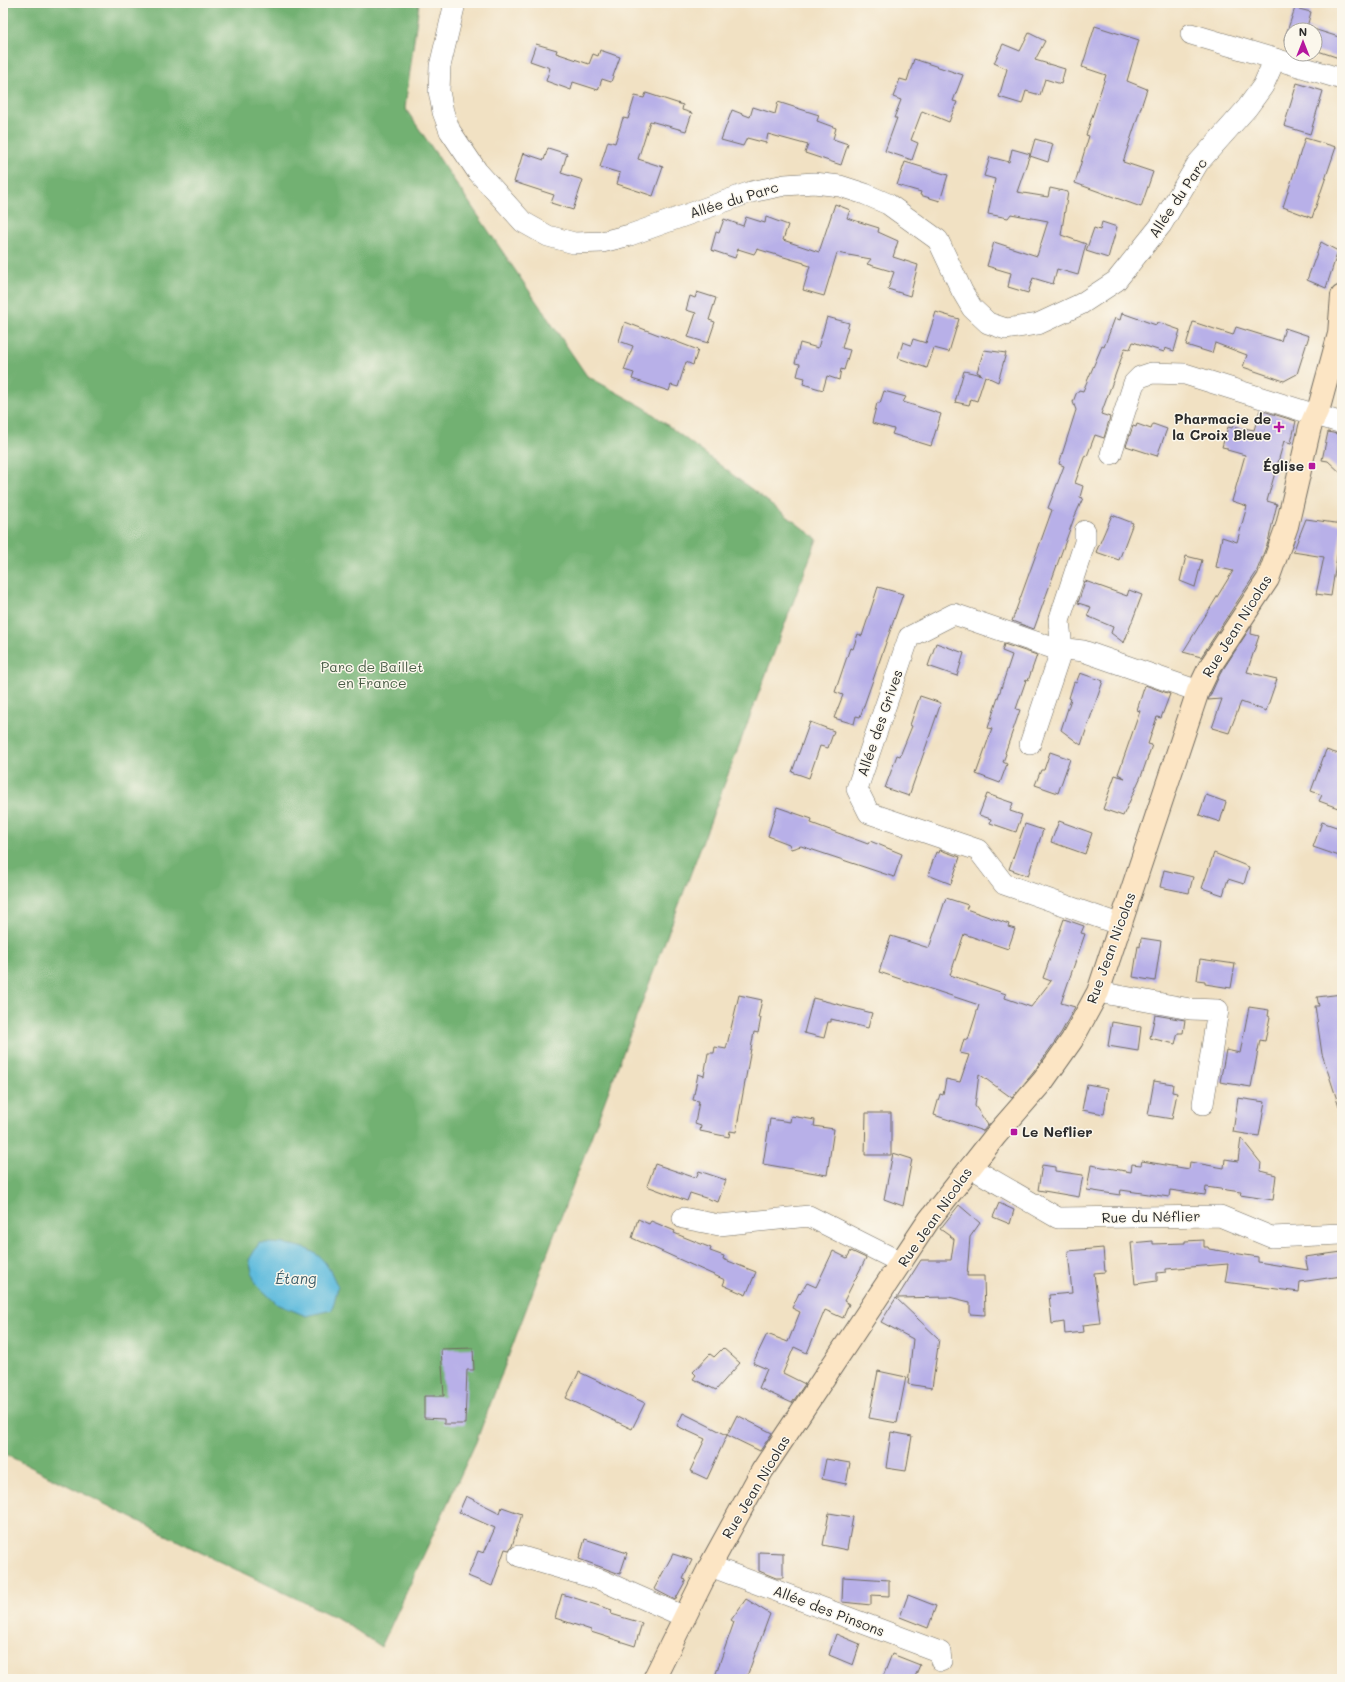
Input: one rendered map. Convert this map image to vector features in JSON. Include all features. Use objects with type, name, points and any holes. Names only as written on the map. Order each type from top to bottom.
[{"type":"street","name":"Allée du Parc","points":[[455,3],[440,66],[439,91],[444,112],[450,131],[477,171],[523,222],[548,236],[574,243],[602,242],[630,235],[751,192],[792,184],[814,183],[840,186],[865,194],[888,204],[938,240],[972,308],[988,323],[1006,329],[1038,324],[1081,304],[1116,281],[1161,225],[1198,163],[1247,108],[1263,86],[1275,58]]},
{"type":"street","points":[[1191,34],[1342,79]]},
{"type":"street","name":"Rue Jean Nicolas","points":[[654,1679],[710,1566],[762,1471],[902,1263],[929,1220],[970,1167],[1043,1081],[1072,1040],[1098,992],[1198,691],[1209,668],[1268,579],[1287,526],[1310,427],[1320,404],[1339,334],[1342,296]]},
{"type":"street","points":[[1111,454],[1134,384],[1140,377],[1152,373],[1185,374],[1342,423]]},
{"type":"street","points":[[1030,744],[1062,648],[1059,621],[1085,542],[1085,531]]},
{"type":"street","name":"Allée des Grives","points":[[1062,648],[1050,647],[954,614],[910,637],[857,789],[869,813],[978,850],[1004,884],[1121,925]]},
{"type":"street","points":[[1062,648],[1083,651],[1198,691]]},
{"type":"street","points":[[1098,992],[1190,1010],[1218,1010],[1203,1104]]},
{"type":"street","name":"Rue du Néflier","points":[[970,1167],[1058,1218],[1220,1216],[1271,1237],[1342,1234]]},
{"type":"street","points":[[683,1218],[719,1225],[809,1216],[902,1263]]},
{"type":"street","points":[[519,1556],[601,1580],[685,1617]]},
{"type":"street","name":"Allée des Pinsons","points":[[710,1566],[940,1652],[941,1662]]},
{"type":"green space","name":"Parc de Baillet en France","points":[[3,3],[419,3],[405,108],[587,376],[645,408],[817,539],[476,1442],[381,1647],[341,1620],[210,1557],[3,1453]]},
{"type":"water","name":"Étang","points":[[259,1243],[277,1243],[296,1246],[304,1248],[320,1257],[331,1272],[338,1287],[332,1310],[306,1316],[277,1304],[255,1283],[249,1260]]},
{"type":"building","points":[[1295,8],[1311,12],[1308,22],[1290,22]]},
{"type":"building","points":[[1095,26],[1139,40],[1127,81],[1147,89],[1123,162],[1153,172],[1141,207],[1075,183],[1089,136],[1086,135],[1106,75],[1082,67]]},
{"type":"building","points":[[1323,32],[1342,38],[1342,59],[1323,53]]},
{"type":"building","points":[[1029,33],[1045,41],[1035,60],[1065,69],[1061,84],[1045,79],[1040,95],[1026,91],[1022,104],[999,97],[1007,69],[994,63],[1003,44],[1020,51]]},
{"type":"building","points":[[536,44],[557,50],[556,53],[589,64],[593,54],[598,56],[600,50],[620,57],[611,82],[602,79],[598,90],[573,82],[571,90],[546,81],[550,68],[530,61]]},
{"type":"building","points":[[914,59],[963,75],[953,101],[957,102],[949,122],[922,111],[911,140],[918,143],[912,160],[885,151],[897,118],[894,118],[901,100],[893,97],[900,79],[907,81]]},
{"type":"building","points":[[1297,83],[1323,91],[1310,134],[1284,126]]},
{"type":"building","points":[[646,93],[683,105],[682,110],[692,113],[686,131],[650,121],[638,159],[663,167],[653,196],[617,184],[620,173],[600,167],[608,141],[615,143],[623,118],[628,119],[635,96],[644,98]]},
{"type":"building","points":[[778,102],[819,115],[817,121],[836,128],[833,139],[848,144],[841,165],[805,153],[808,145],[768,134],[766,143],[747,138],[743,146],[721,140],[732,110],[750,117],[753,107],[775,114]]},
{"type":"building","points":[[1305,138],[1336,147],[1312,218],[1283,207]]},
{"type":"building","points":[[1035,139],[1053,144],[1048,162],[1030,156]]},
{"type":"building","points":[[548,148],[567,154],[561,173],[583,180],[573,210],[551,203],[554,195],[514,182],[523,153],[544,160]]},
{"type":"building","points":[[1012,149],[1030,154],[1017,192],[1048,197],[1050,188],[1068,192],[1061,235],[1086,244],[1078,275],[1057,269],[1053,284],[1033,278],[1028,293],[1008,287],[1011,273],[987,266],[994,242],[1037,256],[1048,221],[1011,214],[1008,218],[988,214],[995,179],[984,176],[990,157],[1009,162]]},
{"type":"building","points":[[905,162],[948,175],[940,201],[920,195],[921,192],[897,185]]},
{"type":"building","points":[[835,204],[850,210],[847,218],[879,228],[878,232],[898,241],[893,257],[918,265],[910,296],[888,289],[894,272],[867,264],[871,259],[837,253],[824,296],[803,290],[810,266],[804,263],[757,249],[754,254],[738,249],[735,258],[711,250],[716,232],[719,233],[724,219],[743,226],[746,217],[765,223],[766,217],[788,225],[783,240],[819,252]]},
{"type":"building","points":[[1102,222],[1117,227],[1108,258],[1086,251],[1094,228],[1100,230]]},
{"type":"building","points":[[1321,242],[1338,251],[1326,288],[1307,280]]},
{"type":"building","points":[[697,292],[716,298],[709,320],[715,322],[708,343],[688,337],[696,313],[686,310],[690,296],[695,298]]},
{"type":"building","points":[[936,312],[959,319],[949,352],[934,348],[927,368],[898,358],[903,342],[911,345],[913,339],[926,343]]},
{"type":"building","points":[[1122,313],[1156,325],[1157,322],[1180,330],[1174,351],[1165,348],[1164,352],[1133,342],[1130,349],[1125,348],[1101,414],[1110,417],[1104,438],[1095,435],[1087,456],[1085,455],[1075,483],[1083,486],[1080,497],[1083,498],[1074,518],[1034,629],[1012,621],[1052,510],[1048,508],[1064,466],[1059,464],[1076,410],[1073,402],[1079,390],[1083,391],[1102,346],[1104,347],[1115,318],[1120,320]]},
{"type":"building","points":[[827,317],[849,323],[842,348],[850,350],[844,370],[841,369],[839,380],[827,376],[823,390],[803,384],[805,378],[797,376],[800,364],[795,363],[800,343],[818,348]]},
{"type":"building","points":[[625,322],[698,350],[693,365],[686,362],[678,387],[671,385],[669,391],[632,379],[634,373],[624,370],[633,346],[619,341]]},
{"type":"building","points":[[1193,322],[1233,335],[1236,327],[1281,341],[1285,328],[1309,336],[1297,374],[1284,381],[1243,367],[1247,355],[1215,343],[1212,353],[1186,345]]},
{"type":"building","points":[[984,350],[1006,353],[998,382],[985,376],[977,401],[971,399],[969,405],[955,402],[964,371],[982,375],[977,372]]},
{"type":"building","points":[[884,391],[906,397],[903,402],[941,414],[931,446],[892,434],[894,429],[872,423],[877,403],[880,403]]},
{"type":"building","points":[[1260,410],[1296,421],[1291,443],[1284,441],[1267,501],[1277,504],[1268,542],[1256,573],[1201,657],[1183,652],[1233,571],[1216,567],[1222,537],[1237,542],[1247,506],[1232,501],[1245,455],[1222,447],[1228,427],[1232,428],[1233,426],[1254,430]]},
{"type":"building","points":[[1137,424],[1151,429],[1153,424],[1167,429],[1157,456],[1126,446],[1133,426],[1136,427]]},
{"type":"building","points":[[1328,432],[1342,435],[1342,474],[1328,461],[1322,460]]},
{"type":"building","points":[[1112,515],[1133,523],[1119,560],[1096,552]]},
{"type":"building","points":[[1306,519],[1342,524],[1331,596],[1316,594],[1324,557],[1293,552]]},
{"type":"building","points":[[1186,556],[1202,560],[1195,587],[1180,581]]},
{"type":"building","points":[[1085,581],[1127,596],[1129,590],[1142,595],[1124,643],[1111,633],[1113,627],[1087,616],[1091,607],[1078,603]]},
{"type":"building","points":[[878,587],[903,594],[860,717],[856,716],[854,724],[834,718],[843,695],[835,692],[850,648],[853,649],[858,634],[862,636]]},
{"type":"building","points":[[1252,625],[1251,634],[1259,636],[1247,672],[1277,679],[1266,711],[1241,702],[1229,733],[1212,728],[1222,699],[1208,700],[1220,674]]},
{"type":"building","points":[[936,643],[964,653],[957,676],[928,666]]},
{"type":"building","points":[[1004,644],[1037,655],[1016,709],[1020,710],[1005,753],[1003,762],[1007,764],[1000,783],[976,774],[992,729],[988,728],[1012,655],[1002,651]]},
{"type":"building","points":[[1080,673],[1103,681],[1081,745],[1061,730],[1071,699],[1069,698],[1074,682],[1076,683]]},
{"type":"building","points":[[1145,685],[1170,694],[1161,718],[1157,717],[1148,744],[1152,745],[1142,774],[1123,816],[1103,809],[1115,775],[1125,778],[1118,774],[1140,711],[1137,710]]},
{"type":"building","points":[[920,696],[941,703],[909,796],[885,788],[897,755],[900,756],[912,726],[910,725]]},
{"type":"building","points":[[810,722],[834,731],[828,748],[820,746],[809,778],[792,772]]},
{"type":"building","points":[[1326,750],[1342,755],[1342,797],[1338,808],[1319,801],[1322,795],[1311,791]]},
{"type":"building","points":[[1050,752],[1070,759],[1058,793],[1035,785],[1041,770],[1044,770]]},
{"type":"building","points":[[987,794],[1013,803],[1010,811],[1022,815],[1016,832],[990,823],[991,819],[979,815]]},
{"type":"building","points":[[1206,795],[1226,802],[1220,822],[1199,815]]},
{"type":"building","points":[[777,807],[812,819],[811,823],[868,844],[870,841],[902,854],[894,877],[801,846],[791,849],[789,844],[768,836]]},
{"type":"building","points":[[1059,821],[1092,833],[1085,854],[1051,842]]},
{"type":"building","points":[[1322,822],[1342,829],[1342,857],[1313,847]]},
{"type":"building","points":[[1025,824],[1043,830],[1028,876],[1009,869]]},
{"type":"building","points":[[940,850],[960,857],[951,884],[928,875],[936,852],[939,853]]},
{"type":"building","points":[[1214,853],[1249,867],[1244,884],[1228,879],[1223,895],[1202,888]]},
{"type":"building","points":[[1164,870],[1193,877],[1189,893],[1160,887]]},
{"type":"building","points":[[946,898],[968,905],[966,909],[1009,924],[1008,927],[1015,929],[1008,949],[964,934],[950,975],[1006,994],[1005,998],[1031,1007],[1051,981],[1043,978],[1064,919],[1084,926],[1081,933],[1085,934],[1061,1003],[1075,1007],[1061,1033],[1033,1073],[1012,1098],[979,1074],[975,1106],[988,1125],[983,1131],[934,1115],[940,1094],[943,1095],[946,1079],[960,1082],[969,1055],[960,1053],[964,1039],[968,1040],[979,1005],[879,972],[891,936],[929,948]]},
{"type":"building","points":[[1141,938],[1161,941],[1155,981],[1133,977],[1138,946],[1140,947]]},
{"type":"building","points":[[1200,959],[1235,964],[1231,988],[1205,984],[1205,981],[1197,980]]},
{"type":"building","points":[[1342,994],[1342,1105],[1339,1106],[1322,1054],[1315,1006],[1319,1006],[1317,997]]},
{"type":"building","points":[[739,995],[762,1000],[758,1018],[761,1018],[758,1033],[754,1032],[736,1132],[730,1131],[729,1137],[700,1131],[701,1126],[695,1124],[699,1101],[693,1100],[698,1074],[704,1076],[708,1053],[714,1053],[715,1047],[726,1049]]},
{"type":"building","points":[[813,998],[872,1013],[868,1028],[831,1019],[831,1022],[828,1022],[824,1038],[804,1033]]},
{"type":"building","points":[[1249,1007],[1269,1010],[1268,1016],[1270,1017],[1265,1041],[1260,1040],[1251,1087],[1220,1082],[1226,1050],[1240,1053]]},
{"type":"building","points":[[1155,1015],[1185,1020],[1183,1033],[1178,1033],[1175,1044],[1150,1038]]},
{"type":"building","points":[[1112,1022],[1141,1027],[1138,1051],[1108,1046]]},
{"type":"building","points":[[1154,1081],[1173,1084],[1172,1092],[1177,1093],[1172,1119],[1148,1115]]},
{"type":"building","points":[[1087,1084],[1108,1088],[1104,1114],[1082,1110]]},
{"type":"building","points":[[1238,1098],[1265,1102],[1259,1136],[1233,1132]]},
{"type":"building","points":[[866,1113],[891,1113],[891,1155],[865,1155]]},
{"type":"building","points":[[791,1116],[815,1120],[814,1126],[834,1129],[827,1175],[763,1164],[770,1119],[790,1122]]},
{"type":"building","points":[[1241,1138],[1261,1163],[1260,1171],[1276,1175],[1273,1200],[1240,1195],[1241,1192],[1206,1187],[1205,1195],[1170,1190],[1169,1197],[1121,1190],[1120,1195],[1087,1190],[1091,1165],[1131,1172],[1132,1164],[1141,1165],[1142,1161],[1189,1169],[1190,1162],[1224,1168],[1225,1159],[1238,1161]]},
{"type":"building","points":[[893,1153],[912,1159],[903,1206],[884,1199]]},
{"type":"building","points":[[655,1164],[696,1178],[699,1171],[726,1180],[718,1202],[690,1193],[687,1201],[647,1186]]},
{"type":"building","points":[[1042,1165],[1055,1167],[1055,1171],[1083,1175],[1079,1197],[1038,1190]]},
{"type":"building","points":[[999,1203],[1014,1210],[1010,1224],[993,1217]]},
{"type":"building","points":[[959,1205],[980,1223],[970,1237],[967,1276],[984,1276],[985,1315],[970,1314],[970,1302],[949,1297],[897,1298],[921,1260],[951,1260],[954,1239],[940,1229]]},
{"type":"building","points":[[638,1219],[649,1224],[651,1221],[675,1231],[674,1233],[711,1248],[710,1251],[724,1256],[723,1259],[756,1272],[746,1295],[723,1285],[725,1280],[632,1238]]},
{"type":"building","points":[[1204,1240],[1204,1247],[1208,1247],[1209,1249],[1258,1257],[1258,1262],[1308,1270],[1305,1257],[1342,1252],[1342,1276],[1300,1282],[1299,1292],[1225,1282],[1228,1264],[1166,1269],[1166,1272],[1157,1273],[1157,1281],[1135,1284],[1131,1243],[1153,1241],[1153,1244],[1185,1243],[1185,1241]]},
{"type":"building","points":[[1103,1248],[1105,1272],[1094,1273],[1100,1323],[1083,1325],[1084,1332],[1065,1334],[1064,1322],[1052,1324],[1049,1295],[1072,1293],[1068,1251]]},
{"type":"building","points":[[833,1251],[847,1258],[851,1251],[866,1258],[844,1301],[849,1304],[843,1318],[825,1310],[807,1353],[794,1347],[783,1373],[805,1384],[792,1403],[759,1388],[767,1369],[753,1363],[767,1334],[788,1342],[800,1312],[792,1308],[799,1293],[800,1294],[807,1283],[816,1287]]},
{"type":"building","points":[[896,1298],[939,1339],[932,1388],[908,1384],[913,1339],[881,1322]]},
{"type":"building","points":[[473,1348],[474,1370],[467,1370],[465,1424],[444,1424],[444,1419],[424,1418],[424,1396],[444,1396],[441,1349]]},
{"type":"building","points":[[723,1348],[740,1363],[716,1390],[693,1379],[696,1375],[693,1372],[710,1354],[714,1357]]},
{"type":"building","points":[[878,1371],[906,1377],[897,1423],[869,1418]]},
{"type":"building","points":[[579,1372],[645,1403],[632,1429],[566,1398]]},
{"type":"building","points":[[683,1413],[727,1435],[707,1479],[690,1471],[705,1439],[677,1426]]},
{"type":"building","points":[[737,1415],[772,1433],[760,1451],[727,1435]]},
{"type":"building","points":[[891,1432],[912,1436],[906,1471],[886,1468]]},
{"type":"building","points":[[826,1459],[850,1463],[846,1484],[822,1479]]},
{"type":"building","points":[[466,1496],[500,1513],[502,1507],[522,1514],[512,1546],[509,1550],[505,1549],[492,1586],[468,1576],[478,1551],[484,1553],[495,1528],[459,1512]]},
{"type":"building","points":[[829,1513],[853,1517],[847,1550],[823,1545]]},
{"type":"building","points":[[585,1539],[627,1553],[620,1574],[579,1559]]},
{"type":"building","points":[[759,1552],[783,1553],[783,1578],[776,1578],[759,1571]]},
{"type":"building","points":[[673,1554],[692,1560],[683,1579],[686,1580],[675,1600],[654,1589]]},
{"type":"building","points":[[843,1577],[889,1580],[889,1596],[871,1595],[871,1605],[842,1602]]},
{"type":"building","points":[[562,1594],[612,1610],[611,1614],[642,1623],[635,1646],[591,1632],[591,1630],[555,1618]]},
{"type":"building","points":[[908,1595],[936,1606],[928,1628],[900,1617]]},
{"type":"building","points":[[746,1599],[770,1614],[746,1679],[714,1679],[734,1622],[731,1620]]},
{"type":"building","points":[[836,1634],[860,1644],[853,1665],[829,1655]]},
{"type":"building","points":[[892,1654],[920,1665],[914,1679],[882,1679]]},
{"type":"place","name":"Pharmacie de la Croix Bleue","points":[[1279,427]]},
{"type":"place","name":"Église","points":[[1312,466]]},
{"type":"place","name":"Le Neflier","points":[[1014,1132]]}]
